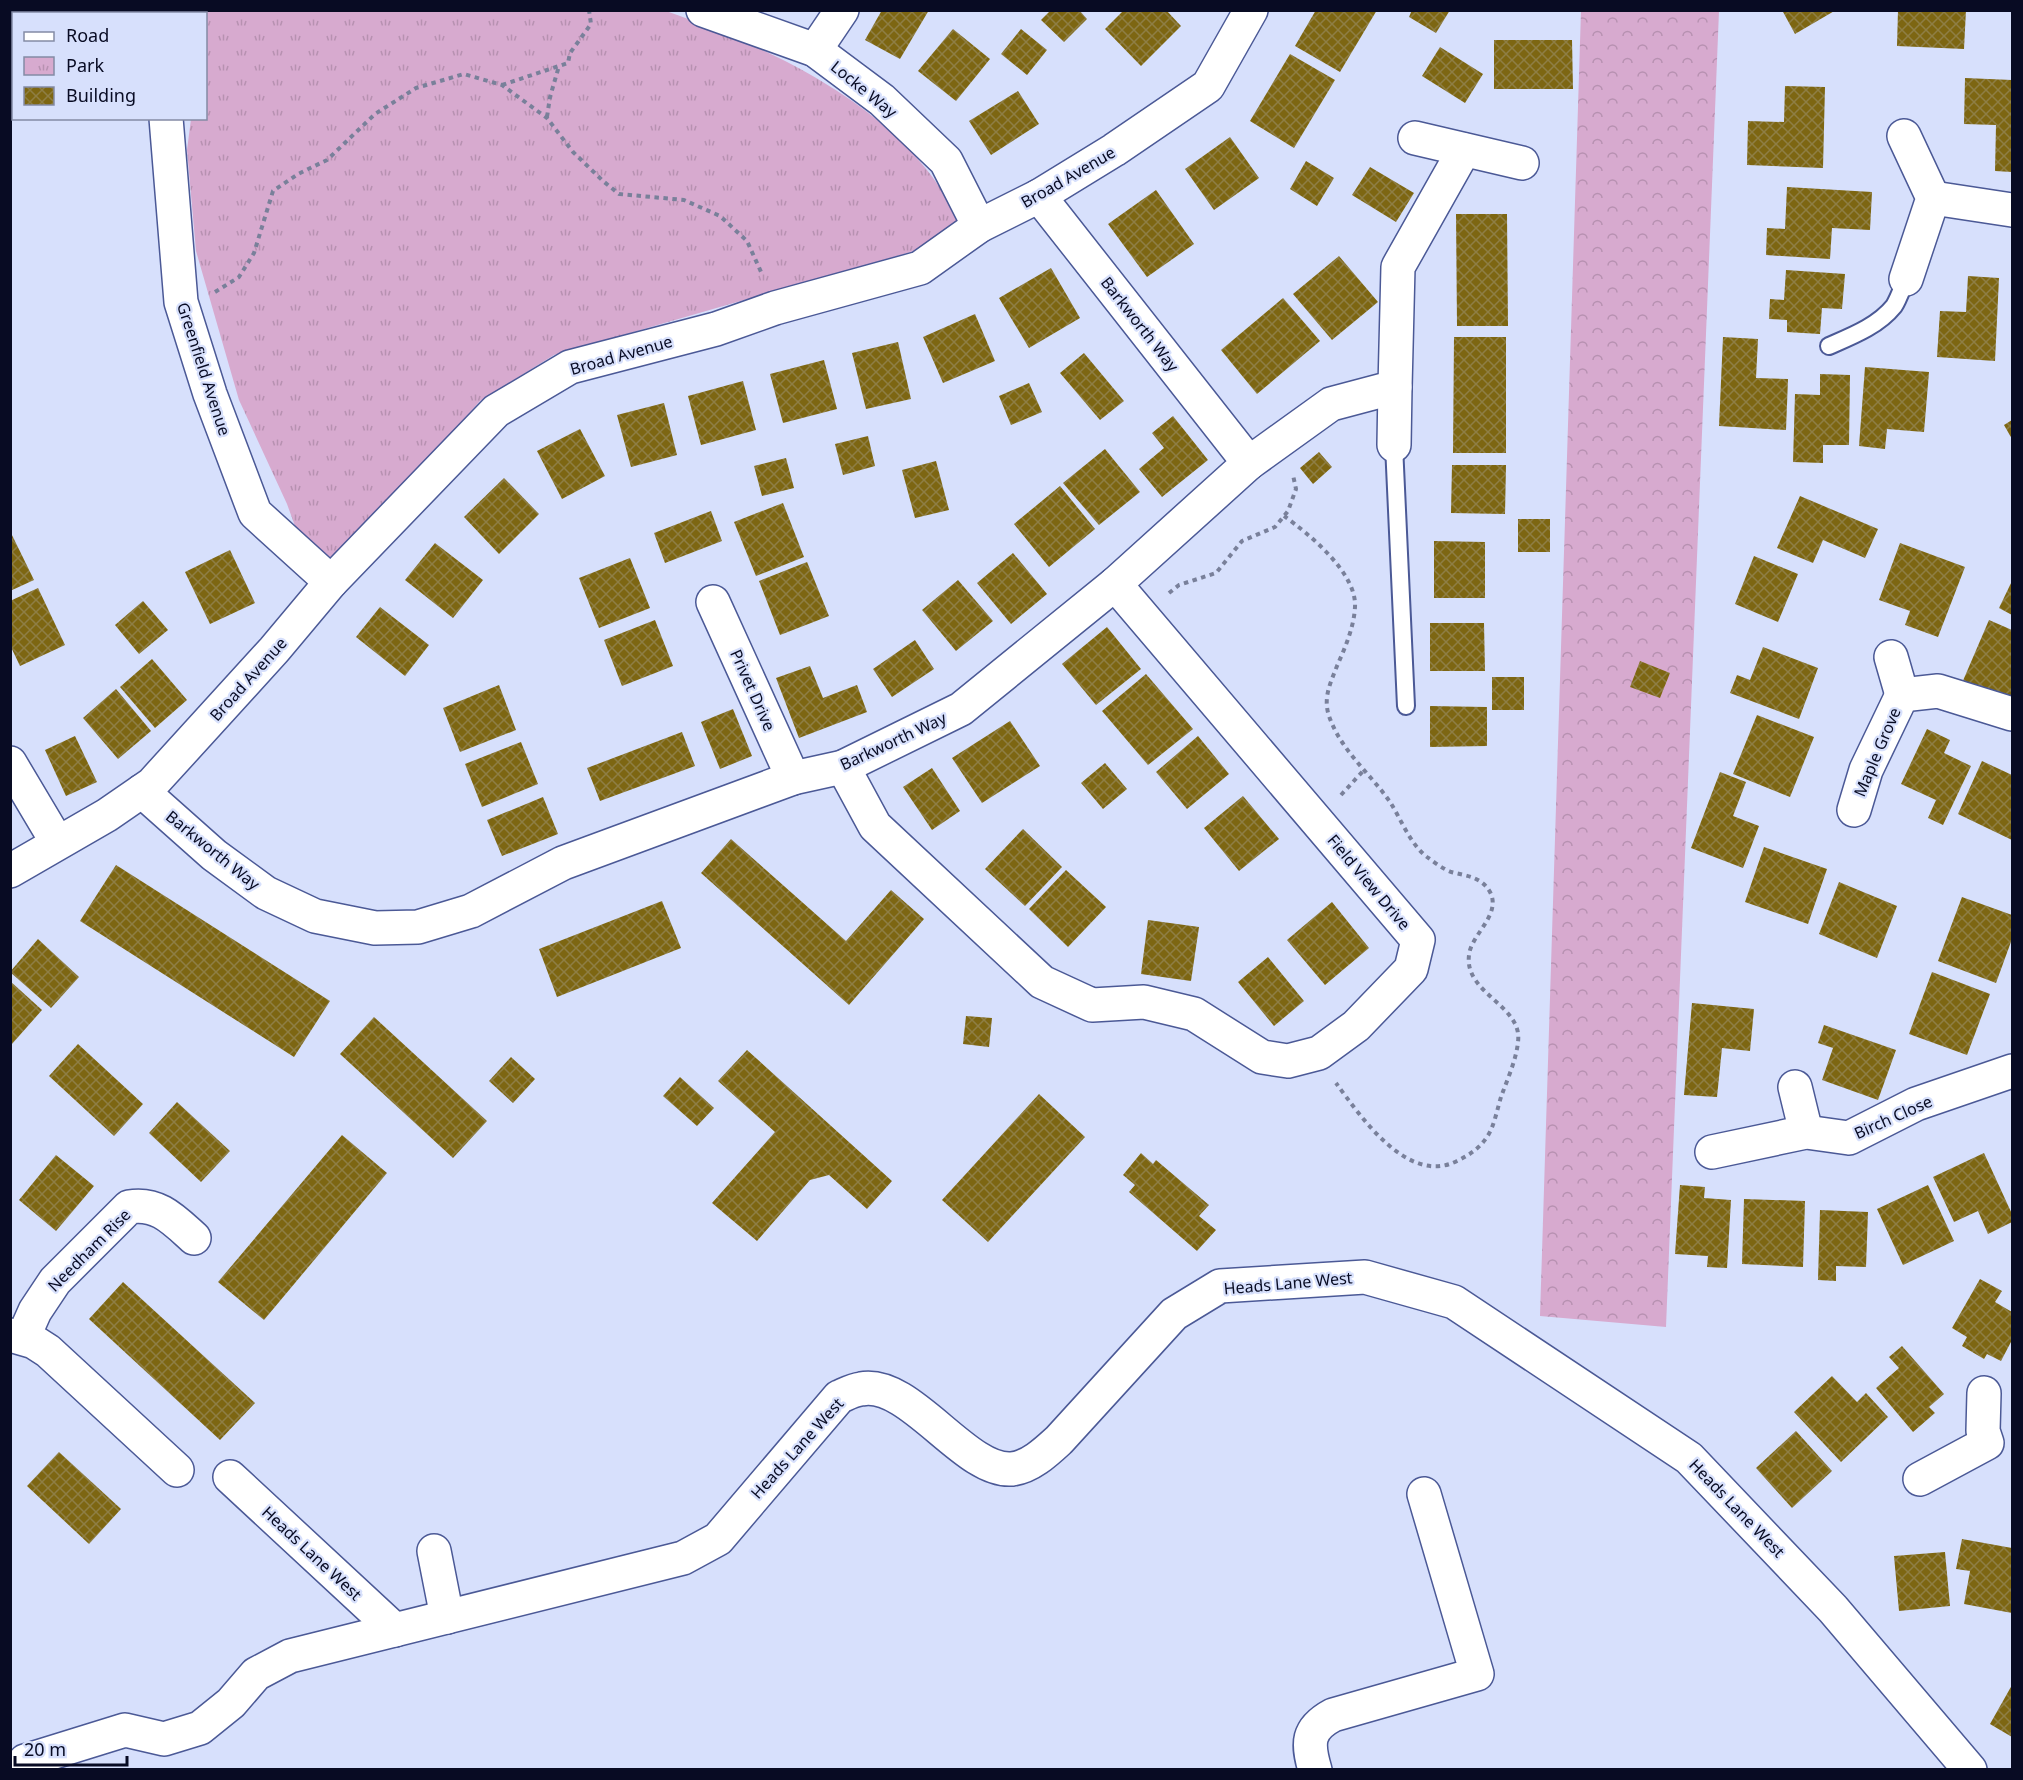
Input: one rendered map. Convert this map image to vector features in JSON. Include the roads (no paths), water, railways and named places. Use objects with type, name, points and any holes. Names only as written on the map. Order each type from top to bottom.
[{"type":"street","name":"Locke Way","points":[[703,10],[815,50],[882,100],[946,161],[979,226]]},
{"type":"street","points":[[815,50],[842,10]]},
{"type":"street","name":"Broad Avenue","points":[[10,871],[107,815],[142,791],[180,756],[331,582],[496,411],[570,367],[716,329],[775,308],[920,268],[979,226],[1039,196],[1114,150],[1208,86],[1251,10]]},
{"type":"street","name":"Greenfield Avenue","points":[[165,120],[181,302],[210,394],[255,513],[331,582]]},
{"type":"street","points":[[1904,136],[1933,198],[1906,279]]},
{"type":"street","points":[[1415,138],[1522,164]]},
{"type":"street","points":[[1394,445],[1398,267],[1464,150]]},
{"type":"street","name":"Barkworth Way","points":[[142,791],[214,855],[266,893],[315,916],[375,928],[418,927],[471,911],[563,863],[793,778],[843,767],[961,709],[1115,584],[1259,455],[1039,196]]},
{"type":"street","points":[[1933,198],[2013,210]]},
{"type":"street","points":[[1259,455],[1331,404],[1395,387]]},
{"type":"street","name":"Field View Drive","points":[[843,767],[875,825],[1042,982],[1092,1005],[1144,1002],[1194,1014],[1262,1058],[1288,1061],[1318,1053],[1356,1026],[1411,969],[1418,940],[1115,584]]},
{"type":"street","name":"Privet Drive","points":[[713,602],[793,778]]},
{"type":"street","name":"Maple Grove","points":[[1854,810],[1866,770],[1902,695],[1891,657]]},
{"type":"street","name":"Maple Grove","points":[[1902,695],[1938,691],[2013,714]]},
{"type":"street","points":[[10,763],[57,842]]},
{"type":"street","name":"Birch Close","points":[[1712,1152],[1806,1132],[1849,1138],[1916,1104],[2013,1071]]},
{"type":"street","points":[[1795,1087],[1806,1132]]},
{"type":"street","name":"Needham Rise","points":[[177,1470],[48,1351],[17,1337],[55,1281],[129,1207],[148,1206],[158,1209],[194,1238]]},
{"type":"street","name":"Heads Lane West","points":[[25,1761],[125,1730],[164,1739],[200,1728],[231,1703],[256,1674],[290,1656],[683,1558],[718,1539],[839,1396],[862,1388],[891,1393],[987,1464],[1012,1469],[1037,1459],[1059,1440],[1174,1314],[1220,1286],[1365,1277],[1454,1302],[1689,1458],[1833,1609],[1970,1770]]},
{"type":"street","points":[[1920,1479],[2000,1449],[1983,1431],[1984,1393]]},
{"type":"street","name":"Heads Lane West","points":[[230,1477],[395,1630]]},
{"type":"street","points":[[1315,1770],[1309,1749],[1310,1739],[1322,1721],[1333,1715],[1477,1674],[1424,1494]]},
{"type":"street","points":[[434,1551],[447,1617]]},
{"type":"lane","points":[[1829,346],[1864,331],[1894,306],[1906,279]]},
{"type":"lane","points":[[1394,445],[1406,706]]}]
